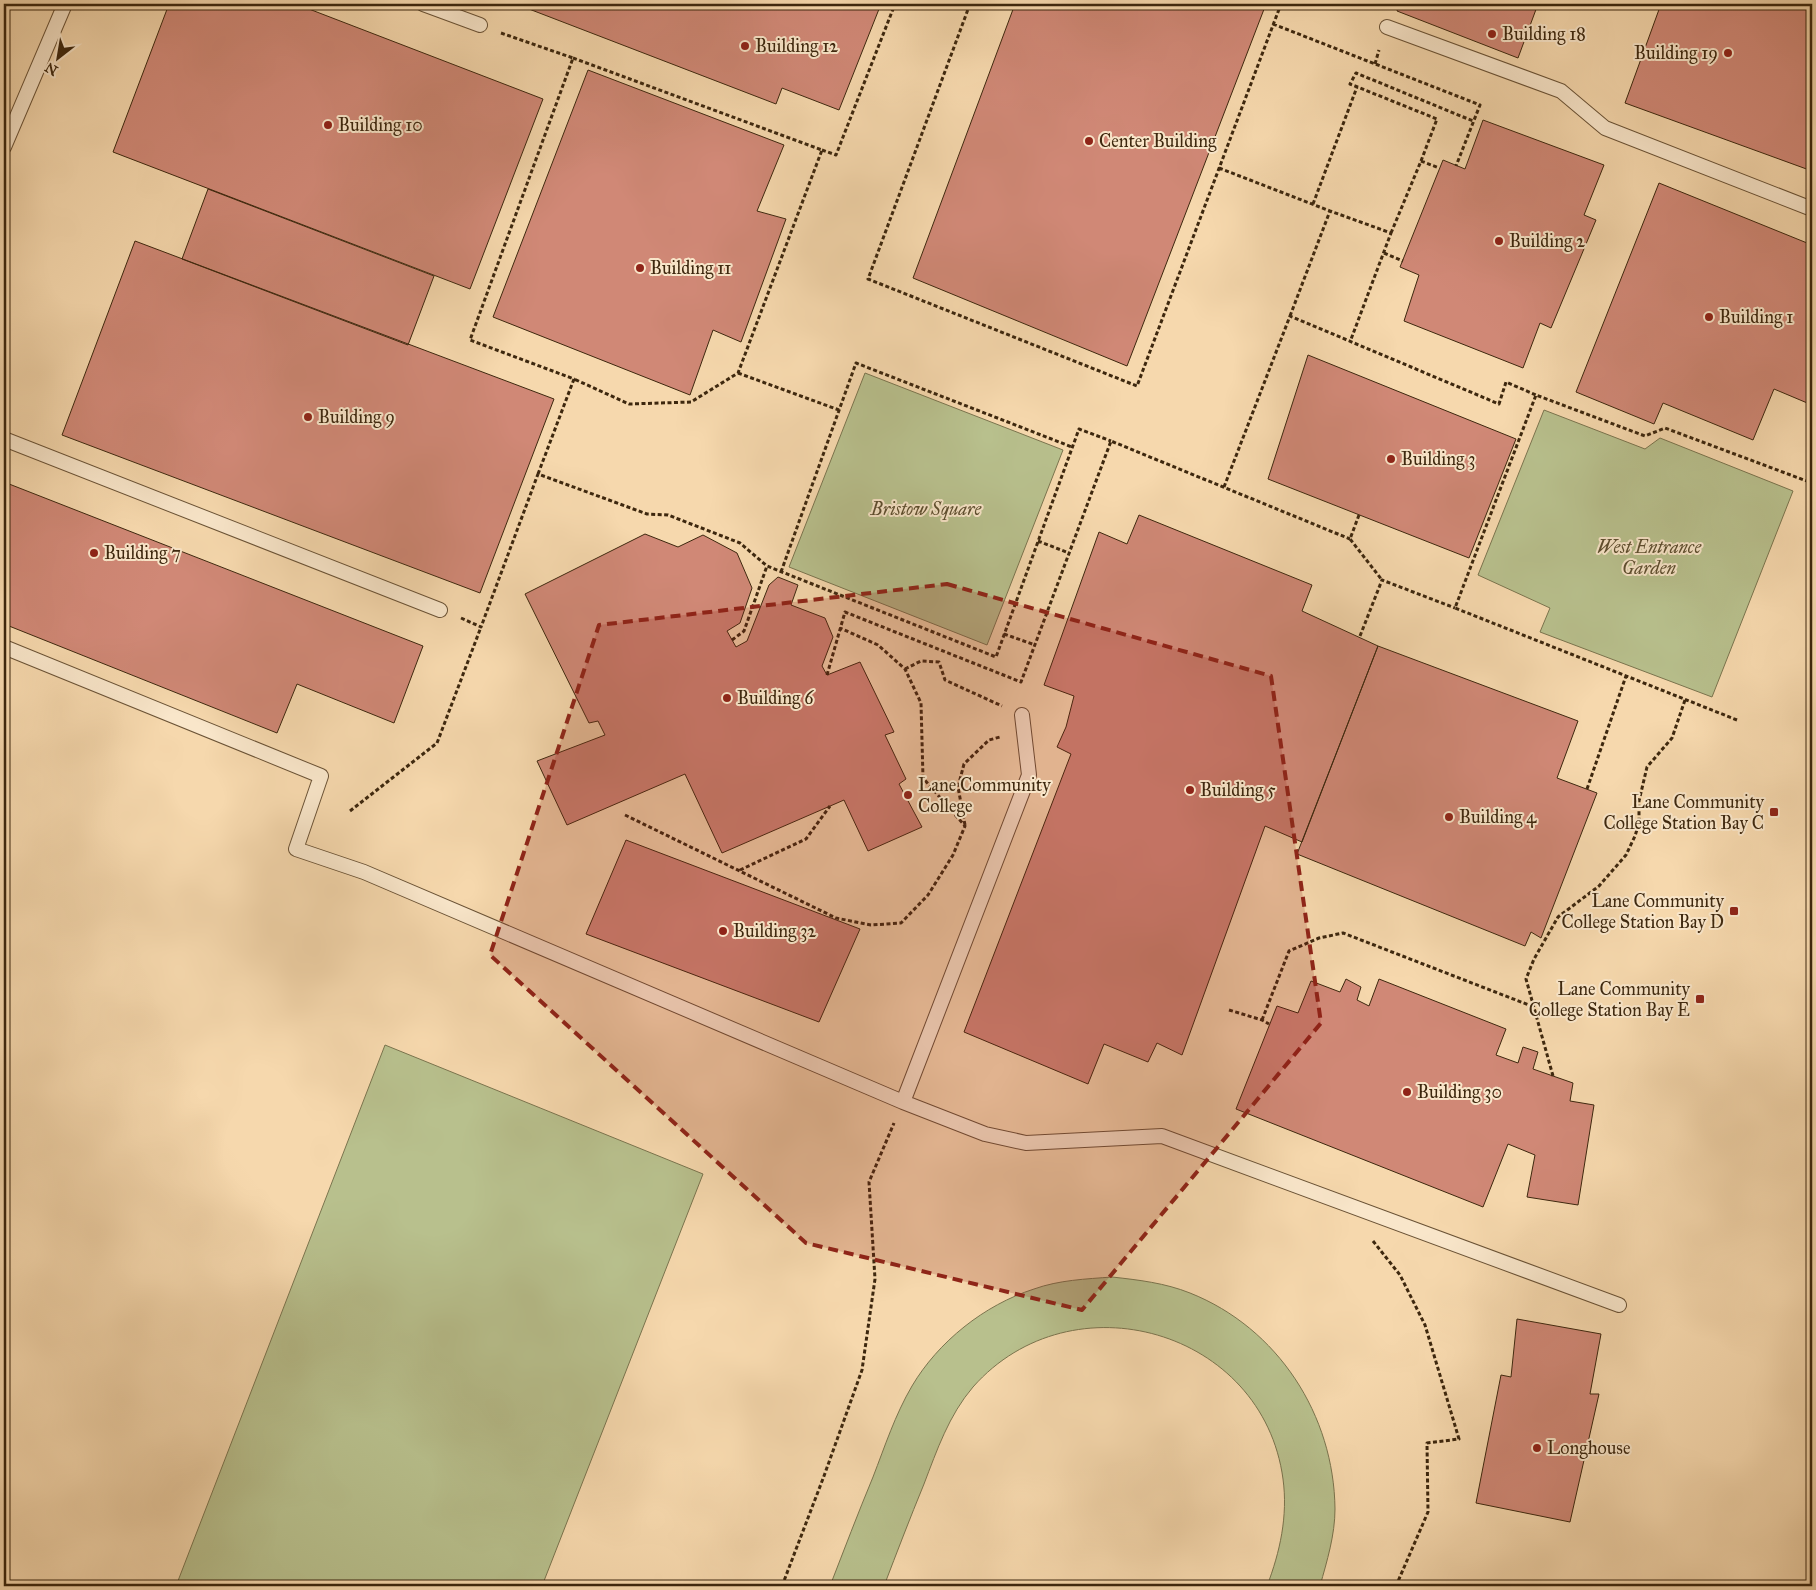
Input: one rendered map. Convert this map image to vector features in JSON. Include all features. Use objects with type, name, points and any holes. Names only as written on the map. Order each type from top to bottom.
[{"type":"lane","points":[[4,147],[65,4]]},
{"type":"lane","points":[[423,4],[480,25]]},
{"type":"lane","points":[[1387,27],[1560,91],[1605,128],[1812,209]]},
{"type":"lane","points":[[4,439],[440,610]]},
{"type":"lane","points":[[4,647],[322,776],[296,849],[364,872],[904,1102],[985,1134],[1026,1143],[1162,1136],[1619,1305]]},
{"type":"lane","points":[[904,1102],[1029,775],[1022,715]]},
{"type":"path","points":[[480,25],[836,155],[895,4]]},
{"type":"path","points":[[970,4],[868,279],[1137,386],[1281,4]]},
{"type":"path","points":[[1273,24],[1480,105],[1456,166]]},
{"type":"path","points":[[573,58],[470,340],[574,379],[629,404],[691,402],[738,373],[822,150]]},
{"type":"path","points":[[1350,342],[1437,119],[1350,84],[1356,73],[1473,121]]},
{"type":"path","points":[[1312,204],[1357,87]]},
{"type":"path","points":[[1421,161],[1439,168]]},
{"type":"path","points":[[1219,168],[1392,233]]},
{"type":"path","points":[[1224,488],[1330,211]]},
{"type":"path","points":[[1384,253],[1403,262]]},
{"type":"path","points":[[1290,316],[1499,404],[1506,382],[1645,436],[1665,428],[1812,483]]},
{"type":"path","points":[[781,572],[856,363],[1072,447]]},
{"type":"path","points":[[738,373],[839,410]]},
{"type":"path","points":[[350,811],[437,743],[574,379]]},
{"type":"path","points":[[1455,608],[1536,395]]},
{"type":"path","points":[[538,474],[647,514],[668,515],[740,543],[767,566],[996,657],[1079,429],[1350,539],[1382,580],[1737,720]]},
{"type":"path","points":[[827,675],[846,612],[1021,682],[1111,441]]},
{"type":"path","points":[[1350,539],[1359,515]]},
{"type":"path","points":[[1038,541],[1069,553]]},
{"type":"path","points":[[732,640],[744,631],[767,566]]},
{"type":"path","points":[[1360,636],[1382,580]]},
{"type":"path","points":[[440,610],[481,626]]},
{"type":"path","points":[[840,628],[878,645],[905,669],[921,703],[923,778],[965,826]]},
{"type":"path","points":[[1004,634],[1035,645]]},
{"type":"path","points":[[905,669],[921,661],[939,662],[945,680],[1022,715]]},
{"type":"path","points":[[1587,789],[1626,676]]},
{"type":"path","points":[[1553,1076],[1526,979],[1534,960],[1558,917],[1599,886],[1626,854],[1639,823],[1639,801],[1647,767],[1672,738],[1685,700]]},
{"type":"path","points":[[625,815],[836,918],[871,925],[901,923],[928,895],[953,855],[965,826],[958,787],[964,764],[989,740],[1024,732]]},
{"type":"path","points":[[740,871],[806,839],[830,806]]},
{"type":"path","points":[[1262,1020],[1289,951],[1320,938],[1343,933],[1534,1007]]},
{"type":"path","points":[[1229,1010],[1270,1024]]},
{"type":"path","points":[[782,1586],[862,1370],[875,1279],[869,1182],[904,1102]]},
{"type":"path","points":[[1371,1239],[1400,1275],[1425,1325],[1459,1439],[1427,1443],[1428,1512],[1396,1586]]},
{"type":"highlighted area","points":[[947,584],[1271,676],[1321,1023],[1082,1310],[806,1243],[490,955],[599,625]]},
{"type":"green space","name":"Bristow Square","points":[[865,373],[1063,450],[987,645],[789,567]]},
{"type":"green space","name":"West Entrance Garden","points":[[1544,410],[1645,449],[1660,438],[1793,491],[1712,697],[1540,632],[1550,608],[1478,575]]},
{"type":"green space","points":[[385,1045],[703,1174],[542,1586],[176,1586]]},
{"type":"green space","points":[[1112,1277],[1161,1284],[1190,1293],[1221,1308],[1250,1328],[1274,1352],[1295,1379],[1312,1409],[1324,1441],[1332,1474],[1335,1509],[1334,1528],[1320,1586],[1267,1586],[1282,1534],[1284,1520],[1283,1479],[1268,1428],[1240,1386],[1202,1355],[1158,1335],[1109,1328],[1060,1333],[1014,1353],[973,1387],[957,1409],[944,1433],[884,1586],[830,1586],[900,1408],[912,1386],[935,1355],[949,1340],[980,1315],[1015,1296],[1034,1289],[1073,1280]]},
{"type":"building","name":"Building 10","points":[[169,4],[296,4],[543,99],[470,289],[113,152]]},
{"type":"building","name":"Building 12","points":[[516,4],[881,4],[839,110],[782,88],[776,104]]},
{"type":"building","name":"Center Building","points":[[1015,4],[1266,4],[1127,366],[913,278]]},
{"type":"building","name":"Building 18","points":[[1399,4],[1538,4],[1518,58],[1397,11]]},
{"type":"building","name":"Building 19","points":[[1661,4],[1812,4],[1812,171],[1625,103]]},
{"type":"building","name":"Building 11","points":[[588,70],[784,145],[757,211],[786,219],[741,342],[713,330],[690,395],[493,317]]},
{"type":"building","name":"Building 2","points":[[1483,120],[1604,165],[1584,215],[1596,220],[1551,328],[1540,323],[1523,368],[1404,321],[1419,275],[1400,267],[1443,160],[1465,169]]},
{"type":"building","name":"Building 1","points":[[1659,183],[1812,245],[1812,405],[1774,389],[1753,440],[1663,403],[1654,424],[1576,392]]},
{"type":"building","points":[[208,189],[434,276],[408,345],[182,259]]},
{"type":"building","name":"Building 9","points":[[135,241],[554,399],[480,593],[62,435]]},
{"type":"building","name":"Building 3","points":[[1308,355],[1516,439],[1469,558],[1268,479]]},
{"type":"building","name":"Building 7","points":[[4,482],[423,646],[394,723],[297,684],[277,733],[4,624]]},
{"type":"building","name":"Building 5","points":[[1139,515],[1312,585],[1302,611],[1378,646],[1302,842],[1265,826],[1182,1055],[1157,1043],[1148,1062],[1104,1044],[1088,1084],[964,1032],[1071,754],[1057,747],[1066,727],[1074,696],[1044,685],[1099,532],[1127,544]]},
{"type":"building","name":"Building 6","points":[[645,534],[678,547],[703,535],[737,553],[752,588],[740,623],[727,631],[736,647],[747,641],[769,585],[778,577],[798,585],[791,605],[825,618],[833,637],[822,666],[827,675],[860,662],[894,732],[885,735],[906,779],[899,784],[922,827],[868,851],[844,800],[722,853],[685,774],[567,825],[537,761],[605,735],[598,721],[589,723],[525,594]]},
{"type":"building","name":"Building 4","points":[[1378,646],[1578,721],[1557,778],[1597,793],[1541,938],[1531,932],[1525,946],[1297,854]]},
{"type":"building","name":"Building 32","points":[[626,840],[860,929],[819,1022],[586,934]]},
{"type":"building","name":"Building 30","points":[[1346,979],[1361,987],[1357,1000],[1369,1006],[1379,979],[1506,1029],[1496,1055],[1518,1063],[1523,1047],[1538,1052],[1533,1069],[1573,1083],[1570,1101],[1594,1105],[1578,1205],[1527,1197],[1535,1155],[1508,1144],[1483,1207],[1236,1109],[1277,1006],[1298,1013],[1311,981],[1340,992]]},
{"type":"building","name":"Longhouse","points":[[1517,1319],[1601,1334],[1590,1394],[1599,1394],[1570,1522],[1476,1503],[1501,1375],[1511,1377]]},
{"type":"place","name":"Building 18","points":[[1492,34]]},
{"type":"place","name":"Building 12","points":[[745,46]]},
{"type":"place","name":"Building 19","points":[[1728,53]]},
{"type":"place","name":"Building 10","points":[[328,125]]},
{"type":"place","name":"Center Building","points":[[1089,141]]},
{"type":"place","name":"Building 2","points":[[1499,241]]},
{"type":"place","name":"Building 11","points":[[640,268]]},
{"type":"place","name":"Building 1","points":[[1709,317]]},
{"type":"place","name":"Building 9","points":[[308,417]]},
{"type":"place","name":"Building 3","points":[[1391,459]]},
{"type":"place","name":"Building 7","points":[[94,553]]},
{"type":"place","name":"Building 6","points":[[727,698]]},
{"type":"place","name":"Building 5","points":[[1190,790]]},
{"type":"place","name":"Lane Community College","points":[[908,795]]},
{"type":"place","name":"Lane Community College Station Bay C","points":[[1774,812]]},
{"type":"place","name":"Building 4","points":[[1449,817]]},
{"type":"place","name":"Lane Community College Station Bay D","points":[[1734,911]]},
{"type":"place","name":"Building 32","points":[[723,931]]},
{"type":"place","name":"Lane Community College Station Bay E","points":[[1700,999]]},
{"type":"place","name":"Building 30","points":[[1407,1092]]},
{"type":"place","name":"Longhouse","points":[[1537,1448]]}]
